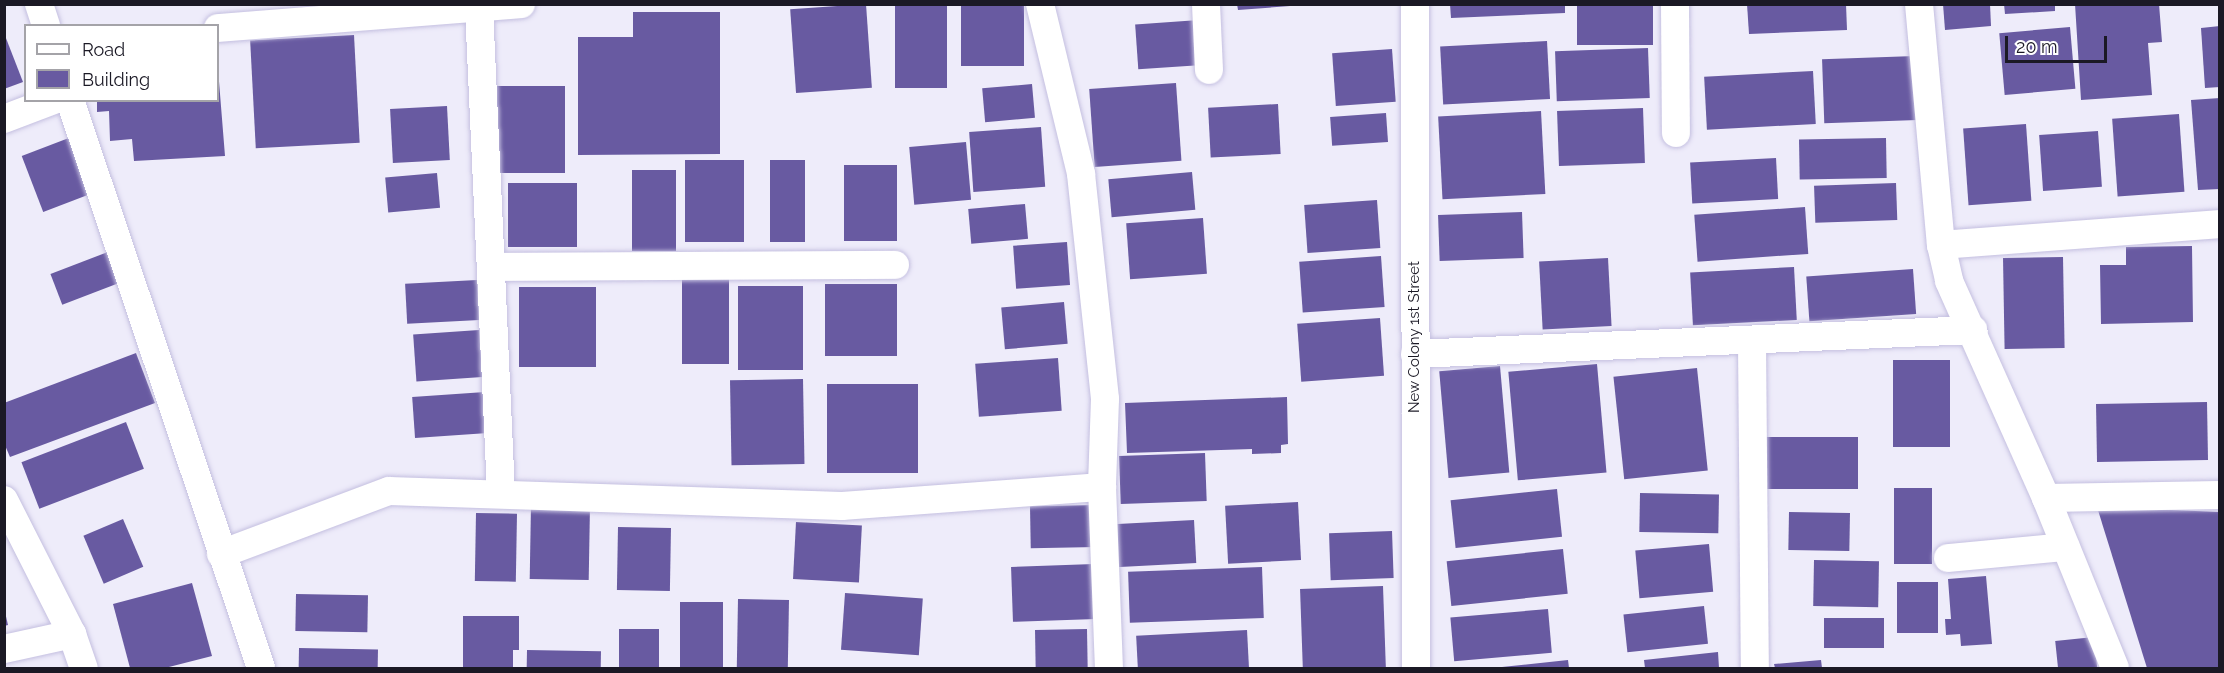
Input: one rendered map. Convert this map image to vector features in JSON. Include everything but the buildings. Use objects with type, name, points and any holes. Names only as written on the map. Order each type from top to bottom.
[{"type":"street","points":[[39,4],[45,24]]},
{"type":"street","points":[[219,28],[521,4]]},
{"type":"street","points":[[1040,4],[1082,174],[1105,399],[1102,488],[1109,669]]},
{"type":"street","points":[[1206,4],[1209,70]]},
{"type":"street","name":"New Colony 1st Street","points":[[1415,4],[1416,669]]},
{"type":"street","points":[[1675,4],[1676,133]]},
{"type":"street","points":[[1919,4],[1941,245],[1949,281],[1973,330],[2046,498],[2115,669]]},
{"type":"street","points":[[479,8],[494,267],[501,494]]},
{"type":"street","points":[[4,119],[49,102]]},
{"type":"street","points":[[71,102],[261,669]]},
{"type":"street","points":[[1941,245],[2220,224]]},
{"type":"street","points":[[494,267],[896,265]]},
{"type":"street","points":[[1415,354],[1752,342],[1973,330]]},
{"type":"street","points":[[1752,342],[1755,669]]},
{"type":"street","points":[[221,554],[389,491],[842,506],[1102,488]]},
{"type":"street","points":[[2046,498],[2220,495]]},
{"type":"street","points":[[4,500],[72,634],[84,669]]},
{"type":"street","points":[[1948,558],[2065,547]]},
{"type":"street","points":[[4,649],[72,634]]}]
